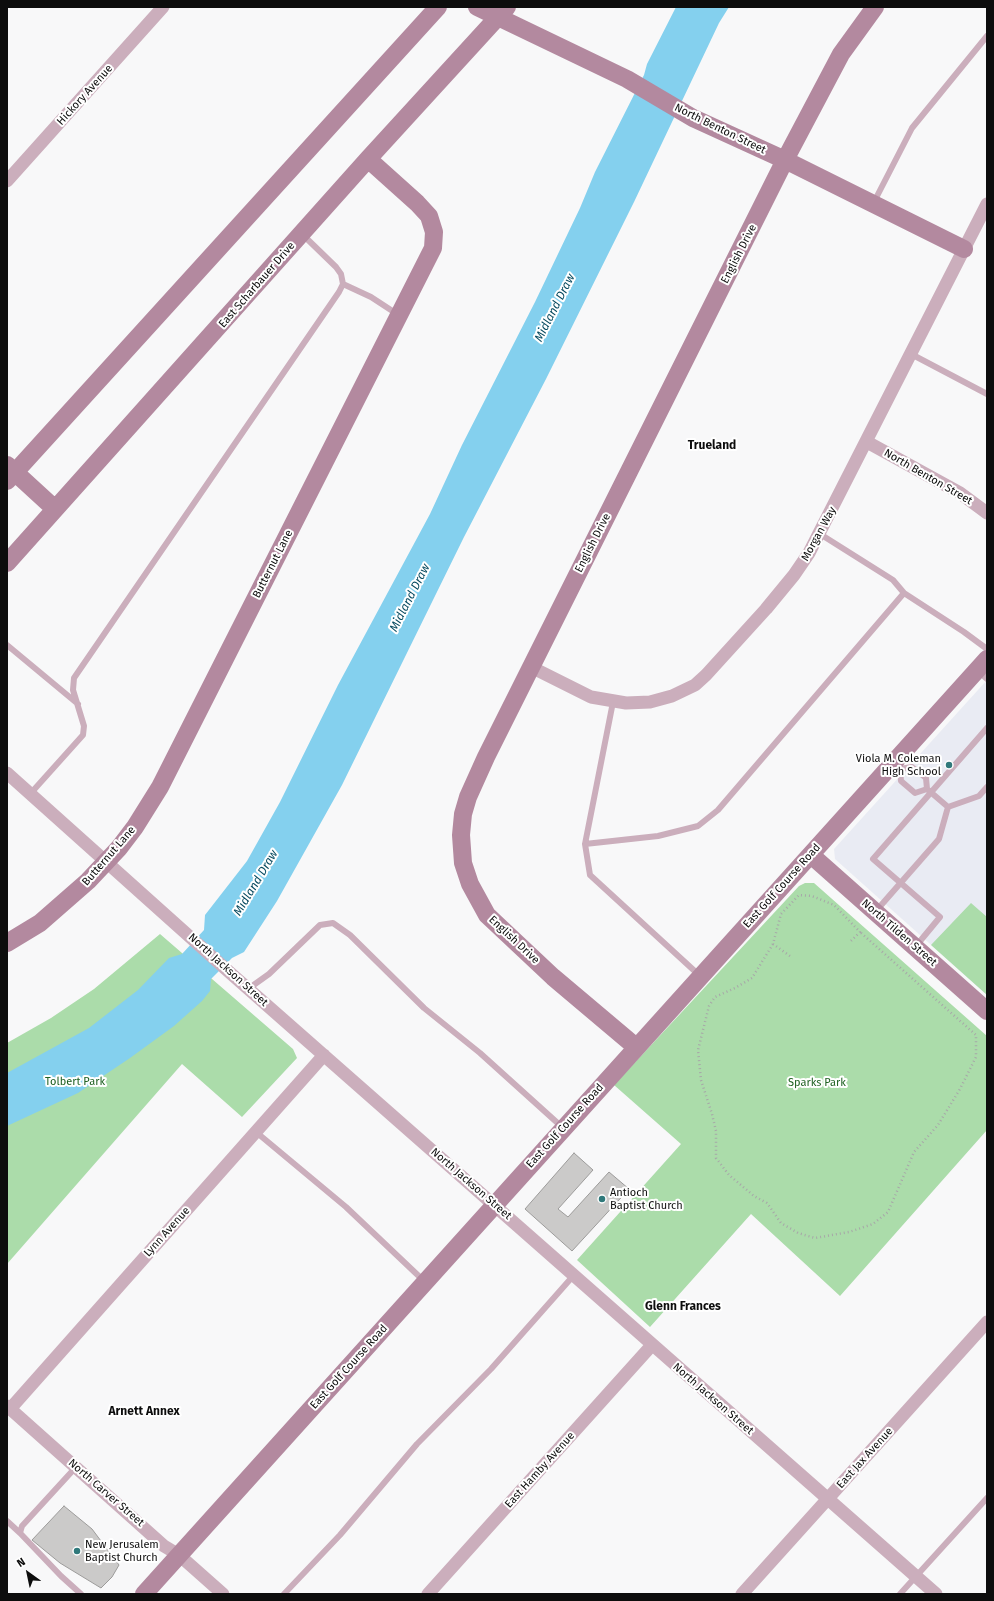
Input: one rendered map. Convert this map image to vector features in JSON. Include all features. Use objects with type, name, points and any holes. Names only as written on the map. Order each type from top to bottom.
[{"type":"street","name":"Hickory Avenue","points":[[7,181],[163,7]]},
{"type":"street","points":[[55,509],[10,473],[438,7]]},
{"type":"street","name":"North Benton Street","points":[[477,7],[502,12],[627,79],[693,118],[785,160],[964,249]]},
{"type":"street","name":"English Drive","points":[[636,1047],[611,1028],[493,921],[481,906],[466,871],[461,835],[466,802],[481,768],[785,160],[841,54],[875,7]]},
{"type":"street","name":"East Scharbauer Drive","points":[[7,563],[502,12]]},
{"type":"street","name":"Butternut Lane","points":[[7,943],[27,932],[53,913],[88,881],[107,861],[135,827],[160,787],[433,248],[434,232],[429,216],[417,203],[368,160]]},
{"type":"street","name":"Morgan Way","points":[[531,668],[591,697],[613,702],[650,702],[682,692],[706,675],[744,634],[794,575],[820,534],[987,204]]},
{"type":"street","name":"North Benton Street","points":[[867,442],[960,493],[987,513]]},
{"type":"street","name":"East Golf Course Road","points":[[144,1594],[636,1047],[811,855],[896,766],[984,669]]},
{"type":"street","name":"North Jackson Street","points":[[7,773],[107,861],[248,989],[936,1594]]},
{"type":"street","name":"North Tilden Street","points":[[811,855],[987,1011]]},
{"type":"street","name":"Lynn Avenue","points":[[9,1407],[324,1055]]},
{"type":"street","name":"East Jax Avenue","points":[[742,1594],[987,1322]]},
{"type":"street","name":"East Hamby Avenue","points":[[428,1594],[652,1345]]},
{"type":"street","name":"North Carver Street","points":[[9,1407],[164,1546],[179,1555],[223,1594]]},
{"type":"lane","points":[[872,204],[912,128],[987,36]]},
{"type":"lane","points":[[31,793],[83,735],[84,726],[73,690],[74,678],[339,292],[343,284],[341,274],[336,267],[302,234]]},
{"type":"lane","points":[[343,284],[371,297],[399,315]]},
{"type":"lane","points":[[911,354],[987,394]]},
{"type":"lane","points":[[820,534],[893,580],[904,593],[964,632],[987,650]]},
{"type":"lane","points":[[586,844],[658,836],[698,826],[718,810],[904,593]]},
{"type":"lane","points":[[7,645],[78,704]]},
{"type":"lane","points":[[613,702],[586,844],[590,875],[701,976]]},
{"type":"lane","points":[[915,947],[940,917],[873,859],[929,791],[987,728]]},
{"type":"lane","points":[[929,791],[915,793],[901,781],[896,766],[912,767],[926,778],[929,791],[948,807]]},
{"type":"lane","points":[[948,807],[979,796],[987,787]]},
{"type":"lane","points":[[875,913],[939,839],[948,807]]},
{"type":"lane","points":[[248,989],[269,974],[320,925],[333,923],[350,935],[424,1008],[480,1053],[564,1128]]},
{"type":"lane","points":[[256,1132],[346,1207],[425,1282]]},
{"type":"lane","points":[[284,1594],[340,1535],[417,1444],[491,1369],[574,1275]]},
{"type":"lane","points":[[20,1533],[22,1526],[76,1467]]},
{"type":"lane","points":[[900,1594],[987,1498]]},
{"type":"lane","points":[[7,1521],[60,1576],[81,1594]]},
{"type":"path","points":[[799,895],[812,896],[834,905],[860,932],[976,1035],[976,1057],[960,1089],[938,1125],[914,1152],[888,1212],[873,1224],[849,1232],[815,1238],[798,1233],[781,1223],[767,1203],[754,1196],[729,1175],[716,1158],[716,1131],[701,1080],[698,1050],[709,1006],[715,997],[752,978],[773,944],[781,914],[799,895]]},
{"type":"path","points":[[850,942],[860,932]]},
{"type":"path","points":[[773,944],[790,956]]},
{"type":"shaded area","name":"Viola M. Coleman High School","points":[[987,680],[987,995],[835,859],[834,849]]},
{"type":"green space","name":"Sparks Park","points":[[805,883],[814,883],[987,1036],[987,1130],[840,1296],[751,1214],[650,1327],[577,1260],[681,1144],[614,1085],[799,886]]},
{"type":"green space","points":[[971,903],[987,917],[987,995],[931,945]]},
{"type":"green space","name":"Tolbert Park","points":[[160,934],[293,1049],[297,1058],[242,1117],[182,1064],[7,1264],[7,1043],[51,1018],[94,989]]},
{"type":"water","name":"Midland Draw","points":[[676,7],[729,7],[719,23],[634,202],[546,379],[464,537],[342,785],[277,901],[244,952],[232,958],[211,979],[210,991],[202,1001],[174,1026],[78,1093],[7,1126],[7,1073],[89,1028],[138,990],[169,958],[182,954],[204,930],[205,915],[247,861],[280,802],[338,685],[430,514],[462,445],[535,302],[580,208],[595,172],[644,75],[647,64]]},
{"type":"building","name":"Antioch Baptist Church","points":[[574,1153],[593,1170],[558,1209],[568,1217],[609,1172],[629,1189],[572,1251],[525,1209]]},
{"type":"building","name":"New Jerusalem Baptist Church","points":[[64,1506],[92,1529],[119,1565],[112,1577],[101,1588],[60,1563],[32,1540]]},
{"type":"place","name":"Viola M. Coleman High School","points":[[949,765]]},
{"type":"place","name":"Antioch Baptist Church","points":[[602,1199]]},
{"type":"place","name":"New Jerusalem Baptist Church","points":[[77,1551]]},
{"type":"district","name":"Trueland","points":[[712,446]]},
{"type":"district","name":"Glenn Frances","points":[[683,1307]]},
{"type":"district","name":"Arnett Annex","points":[[144,1412]]}]
